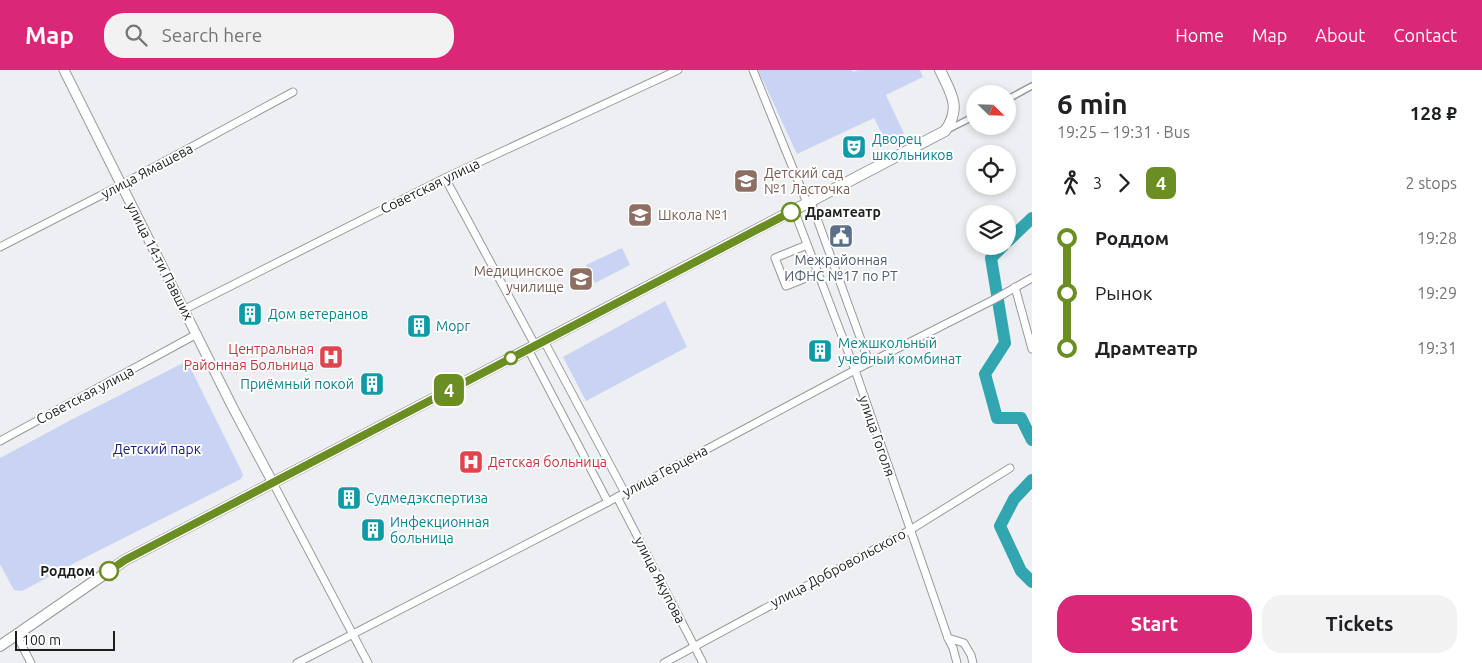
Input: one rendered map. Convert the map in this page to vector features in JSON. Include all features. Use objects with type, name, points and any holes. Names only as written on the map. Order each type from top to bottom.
[{"type":"main road","points":[[0,646],[125,560],[945,132],[952,122],[954,101],[940,70]]},
{"type":"street","name":"улица 14-ти Павших","points":[[64,70],[233,408],[368,663]]},
{"type":"street","name":"Советская улица","points":[[184,309],[446,178],[678,70]]},
{"type":"street","points":[[753,70],[809,203],[869,362]]},
{"type":"street","points":[[1016,95],[1032,86]]},
{"type":"street","name":"улица Ямашева","points":[[0,247],[121,185],[293,92]]},
{"type":"street","points":[[945,132],[966,121]]},
{"type":"street","points":[[446,178],[535,345],[608,502]]},
{"type":"street","name":"улица Гоголя","points":[[794,210],[855,370],[957,663]]},
{"type":"street","points":[[807,245],[775,258],[780,272],[786,286],[818,272]]},
{"type":"street","name":"улица Герцена","points":[[297,663],[608,502],[869,362],[993,300],[1032,278]]},
{"type":"street","points":[[1014,287],[1032,348]]},
{"type":"street","name":"Советская улица","points":[[0,441],[196,334]]},
{"type":"street","points":[[535,345],[625,493]]},
{"type":"street","name":"улица Добровольского","points":[[664,663],[910,530],[1010,468]]},
{"type":"street","name":"улица Якупова","points":[[617,497],[703,663]]},
{"type":"street","points":[[16,634],[31,663]]},
{"type":"street","points":[[948,638],[964,643],[974,663]]},
{"type":"green space","points":[[758,70],[852,70],[853,72],[858,70],[920,70],[923,77],[886,95],[906,138],[888,146],[874,118],[797,154]]},
{"type":"green space","points":[[622,248],[630,265],[595,283],[586,265]]},
{"type":"green space","points":[[665,301],[687,347],[586,401],[563,357]]},
{"type":"green space","name":"Детский парк","points":[[183,363],[188,363],[240,468],[243,475],[241,479],[22,591],[14,590],[0,564],[0,458]]},
{"type":"waterway","points":[[1016,233],[1032,218]]},
{"type":"waterway","points":[[994,255],[991,258],[1005,343],[985,374],[997,418],[1021,418],[1032,440]]},
{"type":"waterway","points":[[1032,480],[1014,499],[1000,526],[1021,571],[1032,582]]},
{"type":"bus line","name":"4","points":[[109,571],[125,560],[791,212]]},
{"type":"place","name":"Дворец школьников","points":[[854,147]]},
{"type":"place","name":"Детский сад №1 Ласточка","points":[[746,181]]},
{"type":"place","name":"Драмтеатр","points":[[791,212]]},
{"type":"place","name":"Школа №1","points":[[640,215]]},
{"type":"place","name":"Межрайонная ИФНС №17 по РТ","points":[[841,236]]},
{"type":"place","name":"Медицинское училище","points":[[581,279]]},
{"type":"place","name":"Дом ветеранов","points":[[250,314]]},
{"type":"place","name":"Морг","points":[[419,326]]},
{"type":"place","name":"Межшкольный учебный комбинат","points":[[820,351]]},
{"type":"place","name":"Центральная Районная Больница","points":[[331,357]]},
{"type":"place","name":"Приёмный покой","points":[[372,384]]},
{"type":"place","name":"Детская больница","points":[[471,462]]},
{"type":"place","name":"Судмедэкспертиза","points":[[349,498]]},
{"type":"place","name":"Инфекционная больница","points":[[373,530]]},
{"type":"place","name":"Роддом","points":[[109,571]]}]
